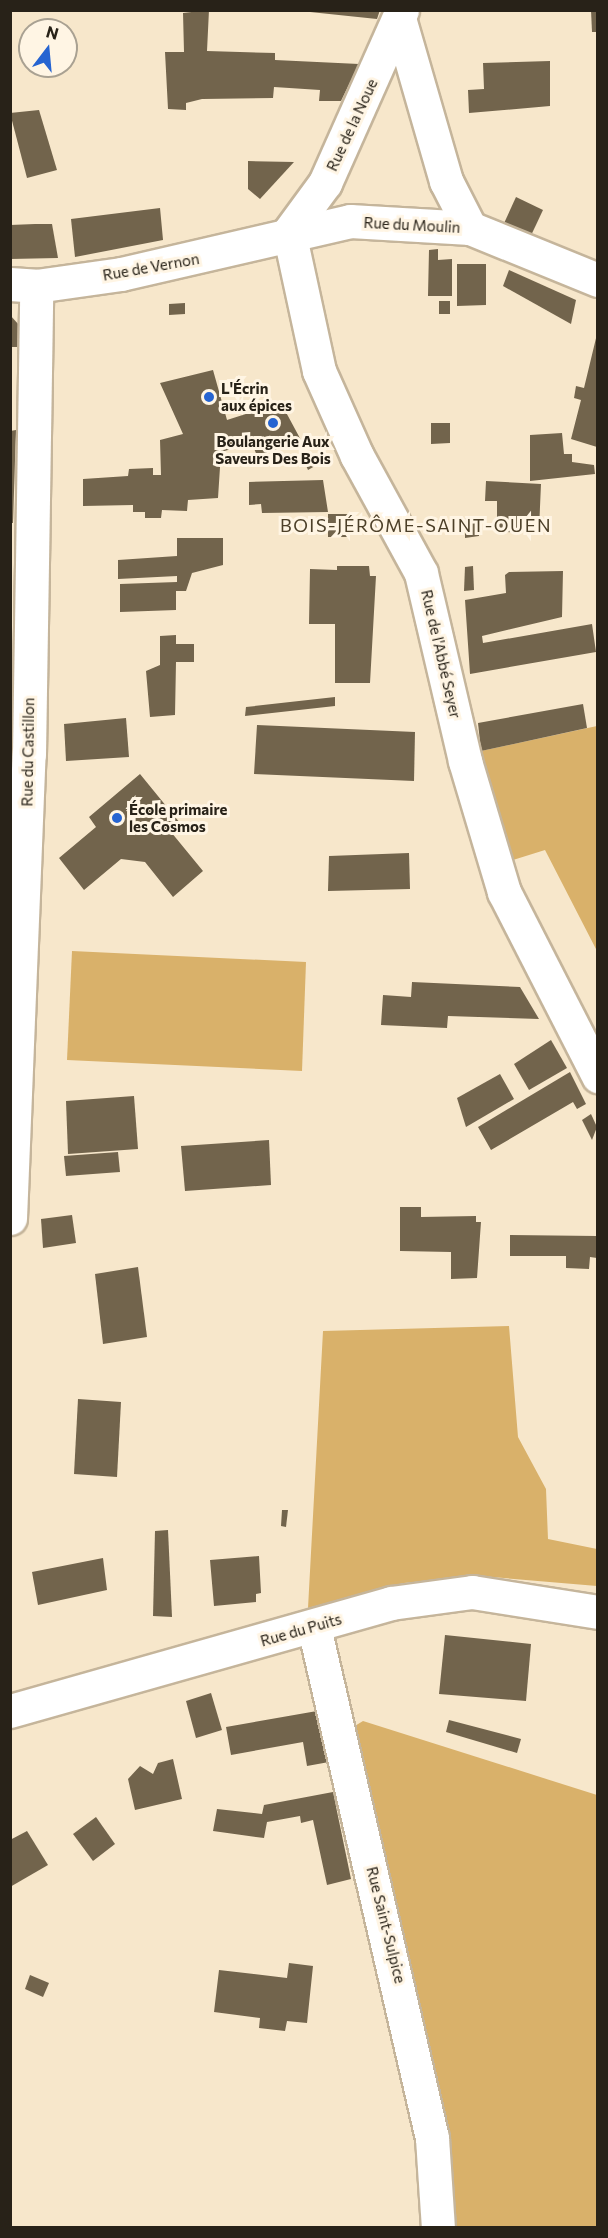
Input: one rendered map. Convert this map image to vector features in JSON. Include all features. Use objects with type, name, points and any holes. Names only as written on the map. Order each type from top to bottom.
[{"type":"street","points":[[401,14],[446,181],[470,228]]},
{"type":"street","name":"Rue de la Noue","points":[[289,232],[325,183],[401,14]]},
{"type":"street","name":"Rue du Moulin","points":[[289,232],[350,221],[470,228],[597,280]]},
{"type":"street","name":"Rue de Vernon","points":[[23,285],[225,253],[289,232]]},
{"type":"street","name":"Rue de l'Abbé Seyer","points":[[289,232],[319,371],[357,456],[421,573],[465,761],[504,892],[597,1076]]},
{"type":"street","name":"Rue du Castillon","points":[[10,1218],[29,766],[23,285]]},
{"type":"street","name":"Rue du Puits","points":[[10,1711],[314,1627],[391,1603],[472,1592],[597,1612]]},
{"type":"street","name":"Rue Saint-Sulpice","points":[[314,1627],[430,2126],[438,2228]]},
{"type":"shaded area","points":[[598,726],[597,951],[545,850],[513,860],[481,751]]},
{"type":"shaded area","points":[[72,951],[306,962],[302,1071],[67,1060]]},
{"type":"shaded area","points":[[509,1326],[518,1437],[546,1489],[548,1539],[597,1549],[597,1586],[480,1576],[404,1583],[308,1608],[323,1331]]},
{"type":"shaded area","points":[[363,1721],[597,1795],[597,2227],[438,2227],[340,1735]]},
{"type":"building","points":[[209,10],[207,51],[275,53],[275,60],[359,64],[341,101],[319,101],[320,90],[274,87],[273,98],[202,99],[186,103],[186,110],[168,109],[165,52],[184,52],[183,13]]},
{"type":"building","points":[[291,10],[380,10],[377,19]]},
{"type":"building","points":[[591,10],[597,10],[597,32],[592,32]]},
{"type":"building","points":[[550,61],[550,106],[469,113],[468,90],[484,89],[483,63]]},
{"type":"building","points":[[39,110],[57,170],[27,178],[10,113]]},
{"type":"building","points":[[248,161],[294,162],[260,199],[248,189]]},
{"type":"building","points":[[516,197],[543,210],[527,244],[500,232]]},
{"type":"building","points":[[160,208],[163,240],[75,257],[71,219]]},
{"type":"building","points":[[52,224],[58,258],[10,259],[10,225]]},
{"type":"building","points":[[438,249],[438,260],[452,259],[452,296],[428,296],[429,250]]},
{"type":"building","points":[[457,264],[486,264],[486,305],[457,306]]},
{"type":"building","points":[[509,270],[576,300],[571,324],[503,286]]},
{"type":"building","points":[[439,301],[450,301],[450,314],[439,314]]},
{"type":"building","points":[[185,303],[185,314],[169,315],[169,304]]},
{"type":"building","points":[[10,315],[19,325],[19,347],[10,347]]},
{"type":"building","points":[[597,334],[597,447],[571,439],[581,400],[574,398],[576,386],[584,388]]},
{"type":"building","points":[[213,370],[227,420],[281,403],[302,442],[257,456],[252,443],[221,452],[218,498],[188,500],[187,511],[162,510],[161,518],[145,518],[145,512],[133,512],[133,505],[83,506],[83,479],[128,476],[129,469],[153,468],[153,475],[161,475],[160,440],[183,434],[160,383]]},
{"type":"building","points":[[431,423],[450,423],[450,443],[431,444]]},
{"type":"building","points":[[16,430],[13,523],[10,523],[10,431]]},
{"type":"building","points":[[562,433],[564,454],[572,454],[572,462],[594,465],[595,474],[530,481],[530,435]]},
{"type":"building","points":[[311,460],[315,466],[308,470],[305,463]]},
{"type":"building","points":[[323,480],[328,512],[262,513],[261,504],[249,505],[249,482]]},
{"type":"building","points":[[486,481],[541,484],[539,530],[497,533],[497,501],[485,501]]},
{"type":"building","points":[[328,514],[350,514],[348,537],[328,537]]},
{"type":"building","points":[[479,517],[479,536],[465,538],[465,518]]},
{"type":"building","points":[[177,538],[223,538],[223,565],[192,573],[186,591],[176,591],[176,610],[120,612],[120,584],[177,582],[177,576],[118,579],[118,560],[177,556]]},
{"type":"building","points":[[337,566],[369,566],[370,576],[376,576],[370,683],[335,683],[335,624],[309,624],[310,569],[337,570]]},
{"type":"building","points":[[473,566],[474,590],[464,591],[465,567]]},
{"type":"building","points":[[563,571],[562,617],[482,636],[483,643],[592,624],[596,652],[470,674],[465,600],[506,593],[505,575],[509,572]]},
{"type":"building","points":[[176,635],[176,644],[194,644],[194,662],[176,662],[175,715],[150,717],[146,671],[160,665],[160,636]]},
{"type":"building","points":[[335,697],[335,706],[245,716],[246,707]]},
{"type":"building","points":[[583,704],[587,728],[481,751],[478,723]]},
{"type":"building","points":[[126,718],[129,757],[66,761],[64,724]]},
{"type":"building","points":[[257,725],[415,732],[414,781],[254,774]]},
{"type":"building","points":[[140,774],[180,823],[171,832],[203,871],[173,897],[145,862],[121,859],[84,890],[59,858],[96,827],[89,817]]},
{"type":"building","points":[[409,853],[410,889],[328,891],[329,856]]},
{"type":"building","points":[[412,982],[520,987],[539,1019],[448,1016],[447,1028],[381,1025],[383,995],[411,997]]},
{"type":"building","points":[[551,1040],[567,1068],[529,1090],[514,1064]]},
{"type":"building","points":[[570,1072],[586,1104],[577,1109],[573,1102],[491,1150],[478,1127]]},
{"type":"building","points":[[500,1074],[514,1099],[466,1127],[457,1098]]},
{"type":"building","points":[[134,1096],[138,1149],[68,1154],[66,1101]]},
{"type":"building","points":[[591,1114],[597,1127],[592,1140],[582,1120]]},
{"type":"building","points":[[269,1140],[271,1185],[185,1191],[181,1146]]},
{"type":"building","points":[[118,1152],[120,1172],[66,1176],[64,1156]]},
{"type":"building","points":[[400,1207],[421,1207],[421,1217],[476,1216],[476,1222],[481,1222],[477,1278],[451,1279],[451,1252],[400,1251]]},
{"type":"building","points":[[72,1215],[76,1243],[43,1248],[41,1219]]},
{"type":"building","points":[[510,1235],[597,1236],[597,1258],[590,1257],[589,1269],[566,1268],[566,1256],[510,1256]]},
{"type":"building","points":[[138,1267],[147,1337],[103,1344],[95,1274]]},
{"type":"building","points":[[78,1399],[121,1402],[117,1477],[74,1474]]},
{"type":"building","points":[[282,1510],[288,1510],[286,1527],[281,1526]]},
{"type":"building","points":[[168,1530],[172,1617],[153,1616],[155,1531]]},
{"type":"building","points":[[259,1556],[261,1593],[256,1594],[256,1602],[214,1606],[210,1560]]},
{"type":"building","points":[[103,1558],[107,1590],[38,1605],[32,1572]]},
{"type":"building","points":[[445,1635],[531,1644],[526,1701],[439,1694]]},
{"type":"building","points":[[211,1693],[222,1730],[196,1738],[186,1701]]},
{"type":"building","points":[[317,1711],[329,1762],[307,1766],[303,1742],[231,1755],[226,1727]]},
{"type":"building","points":[[449,1720],[521,1739],[517,1753],[446,1732]]},
{"type":"building","points":[[173,1759],[182,1799],[135,1810],[128,1779],[140,1766],[153,1774],[158,1763]]},
{"type":"building","points":[[333,1792],[351,1879],[327,1885],[313,1820],[301,1823],[300,1816],[267,1822],[264,1838],[213,1831],[217,1809],[262,1814],[264,1805]]},
{"type":"building","points":[[96,1817],[115,1844],[93,1861],[73,1834]]},
{"type":"building","points":[[27,1831],[48,1865],[10,1887],[10,1840]]},
{"type":"building","points":[[289,1963],[313,1966],[307,2023],[287,2021],[285,2031],[259,2028],[260,2018],[214,2012],[219,1970],[287,1978]]},
{"type":"building","points":[[30,1975],[49,1983],[43,1997],[25,1989]]},
{"type":"place","name":"L'Écrin aux épices","points":[[209,397]]},
{"type":"place","name":"Boulangerie Aux Saveurs Des Bois","points":[[273,423]]},
{"type":"place","name":"École primaire les Cosmos","points":[[117,818]]},
{"type":"district","name":"BOIS-JÉRÔME-SAINT-OUEN","points":[[416,525]]}]
